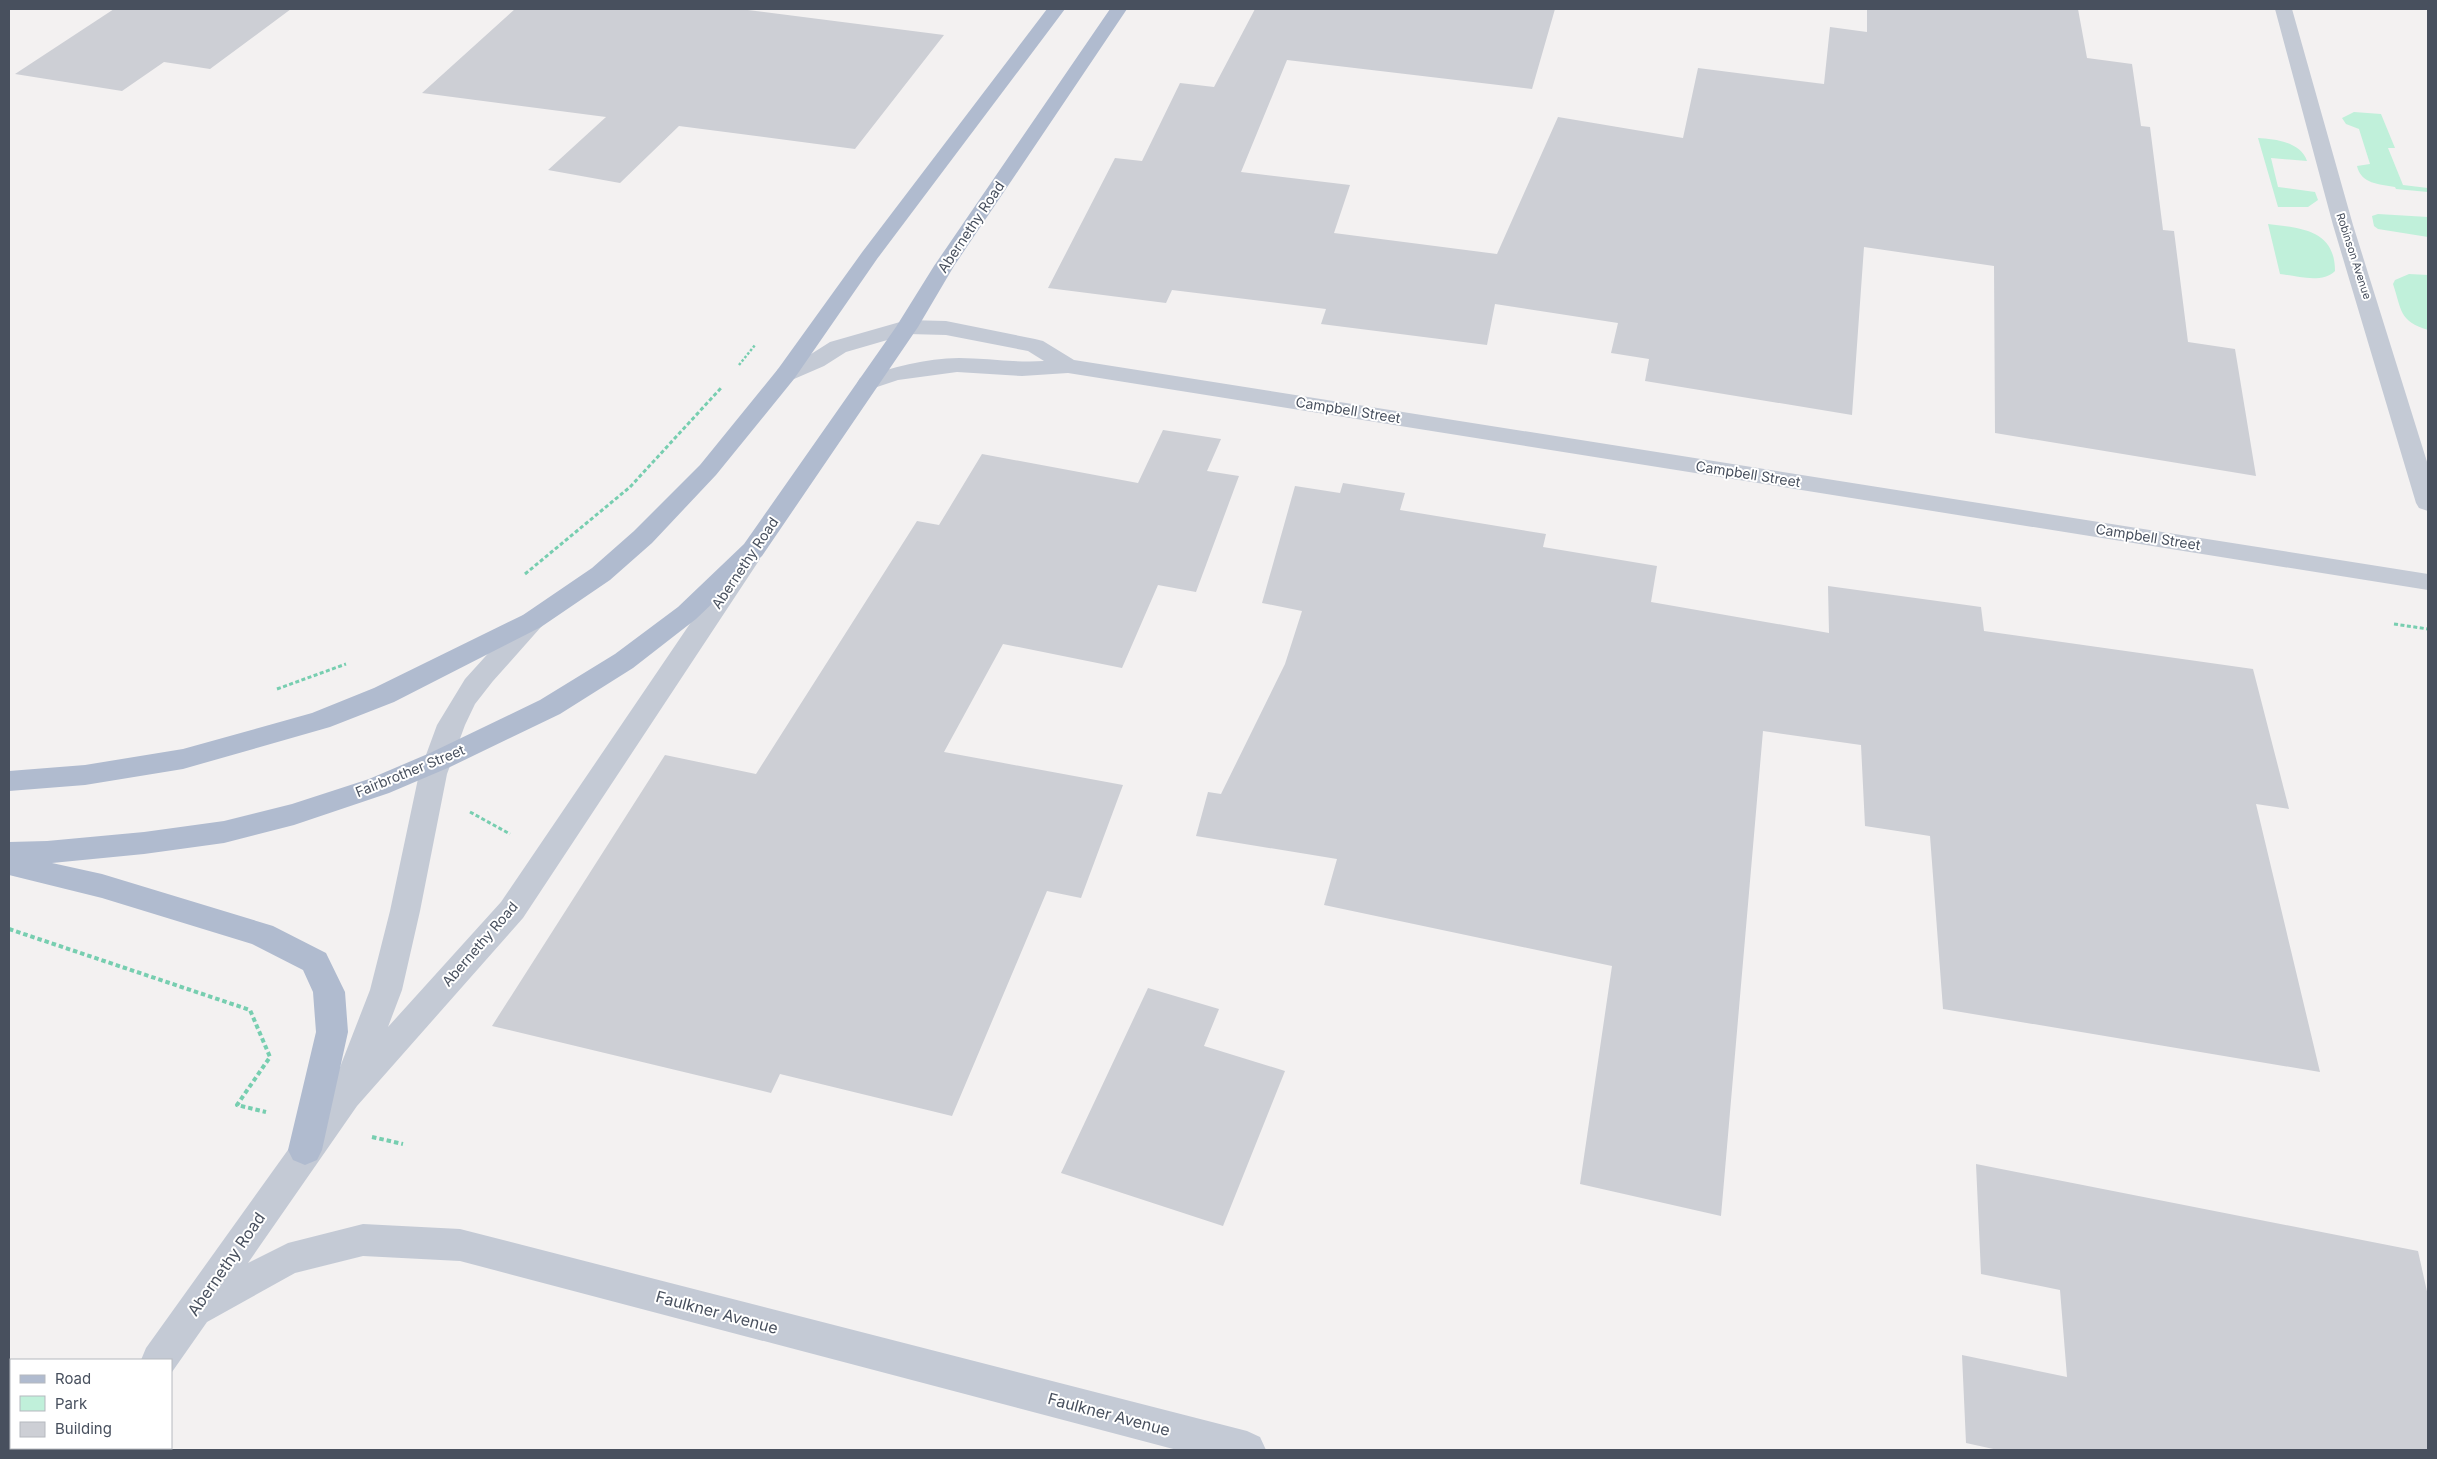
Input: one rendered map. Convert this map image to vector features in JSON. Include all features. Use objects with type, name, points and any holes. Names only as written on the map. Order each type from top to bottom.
[{"type":"main road","name":"Abernethy Road","points":[[532,621],[601,574],[643,537],[708,470],[786,374],[870,255],[1056,9]]},
{"type":"main road","name":"Abernethy Road","points":[[753,550],[907,327],[944,266],[1118,9]]},
{"type":"main road","name":"Fairbrother Street","points":[[9,853],[47,852],[135,844],[224,832],[294,814],[379,786],[440,760],[550,706],[624,662],[687,613],[753,550]]},
{"type":"main road","points":[[9,781],[85,775],[183,759],[320,720],[384,695],[532,621]]},
{"type":"main road","points":[[9,864],[102,886],[262,936],[315,962],[328,992],[332,1032],[313,1133]]},
{"type":"street","name":"Robinson Avenue","points":[[2283,9],[2343,226],[2428,503]]},
{"type":"street","name":"Campbell Street","points":[[786,374],[816,361],[838,347],[907,327],[946,328],[1034,346],[1068,366]]},
{"type":"street","name":"Campbell Street","points":[[868,383],[894,374],[958,365],[1022,369],[1068,366],[2428,582]]},
{"type":"street","name":"Abernethy Road","points":[[160,1359],[313,1133],[512,910],[753,550]]},
{"type":"street","name":"Abernethy Road","points":[[345,1096],[386,990],[407,901],[433,774],[458,711],[492,662],[532,621]]},
{"type":"street","name":"Faulkner Avenue","points":[[193,1311],[288,1260],[354,1242],[363,1240],[460,1245],[1247,1450]]},
{"type":"path","points":[[733,372],[758,341]]},
{"type":"path","points":[[523,575],[630,487],[721,387]]},
{"type":"path","points":[[2394,624],[2428,629]]},
{"type":"path","points":[[269,692],[348,663]]},
{"type":"path","points":[[9,929],[250,1010],[270,1057],[237,1105],[313,1133],[403,1144]]},
{"type":"green space","points":[[2354,112],[2381,114],[2395,148],[2388,148],[2403,185],[2428,188],[2428,192],[2396,189],[2395,187],[2377,184],[2362,176],[2357,166],[2370,164],[2359,129],[2346,124],[2342,118]]},
{"type":"green space","points":[[2258,138],[2287,143],[2304,155],[2307,161],[2271,158],[2278,187],[2315,192],[2318,200],[2308,207],[2278,207]]},
{"type":"green space","points":[[2378,214],[2428,217],[2428,237],[2378,229],[2374,226],[2372,216]]},
{"type":"green space","points":[[2268,224],[2292,227],[2314,233],[2329,246],[2335,271],[2330,275],[2316,278],[2280,274]]},
{"type":"green space","points":[[2409,274],[2428,275],[2428,330],[2412,323],[2400,308],[2393,284],[2395,280]]},
{"type":"building","points":[[114,9],[291,9],[210,69],[164,62],[122,91],[15,74]]},
{"type":"building","points":[[515,9],[740,9],[944,35],[855,149],[679,126],[620,183],[548,170],[606,117],[422,93]]},
{"type":"building","points":[[1255,9],[1555,9],[1532,89],[1287,60],[1241,172],[1350,185],[1334,233],[1497,254],[1558,117],[1683,138],[1698,68],[1824,84],[1830,27],[1867,32],[1867,9],[2078,9],[2087,58],[2132,64],[2141,126],[2150,127],[2163,230],[2174,231],[2188,342],[2235,349],[2256,476],[1995,433],[1994,266],[1864,247],[1852,415],[1645,381],[1649,359],[1611,353],[1618,323],[1495,304],[1487,345],[1321,324],[1326,309],[1172,290],[1166,303],[1048,288],[1115,158],[1142,161],[1180,83],[1214,87]]},
{"type":"building","points":[[1163,430],[1221,439],[1207,471],[1239,476],[1196,592],[1158,585],[1122,668],[1003,644],[944,752],[1123,785],[1081,898],[1047,891],[952,1116],[780,1074],[771,1093],[492,1026],[665,755],[756,774],[917,521],[939,525],[982,454],[1138,483]]},
{"type":"building","points":[[1343,483],[1405,493],[1400,510],[1546,534],[1543,547],[1657,566],[1651,602],[1829,633],[1828,586],[1981,607],[1984,631],[2253,669],[2289,809],[2256,804],[2320,1072],[1943,1009],[1930,836],[1865,826],[1861,745],[1763,731],[1721,1216],[1580,1184],[1612,966],[1324,905],[1337,859],[1196,836],[1208,792],[1221,794],[1285,664],[1302,611],[1262,603],[1295,486],[1340,493]]},
{"type":"building","points":[[1148,988],[1219,1009],[1204,1046],[1285,1071],[1223,1226],[1061,1173]]},
{"type":"building","points":[[1976,1164],[2418,1251],[2428,1296],[2428,1450],[1998,1450],[1966,1443],[1962,1355],[2067,1377],[2060,1290],[1981,1274]]}]
